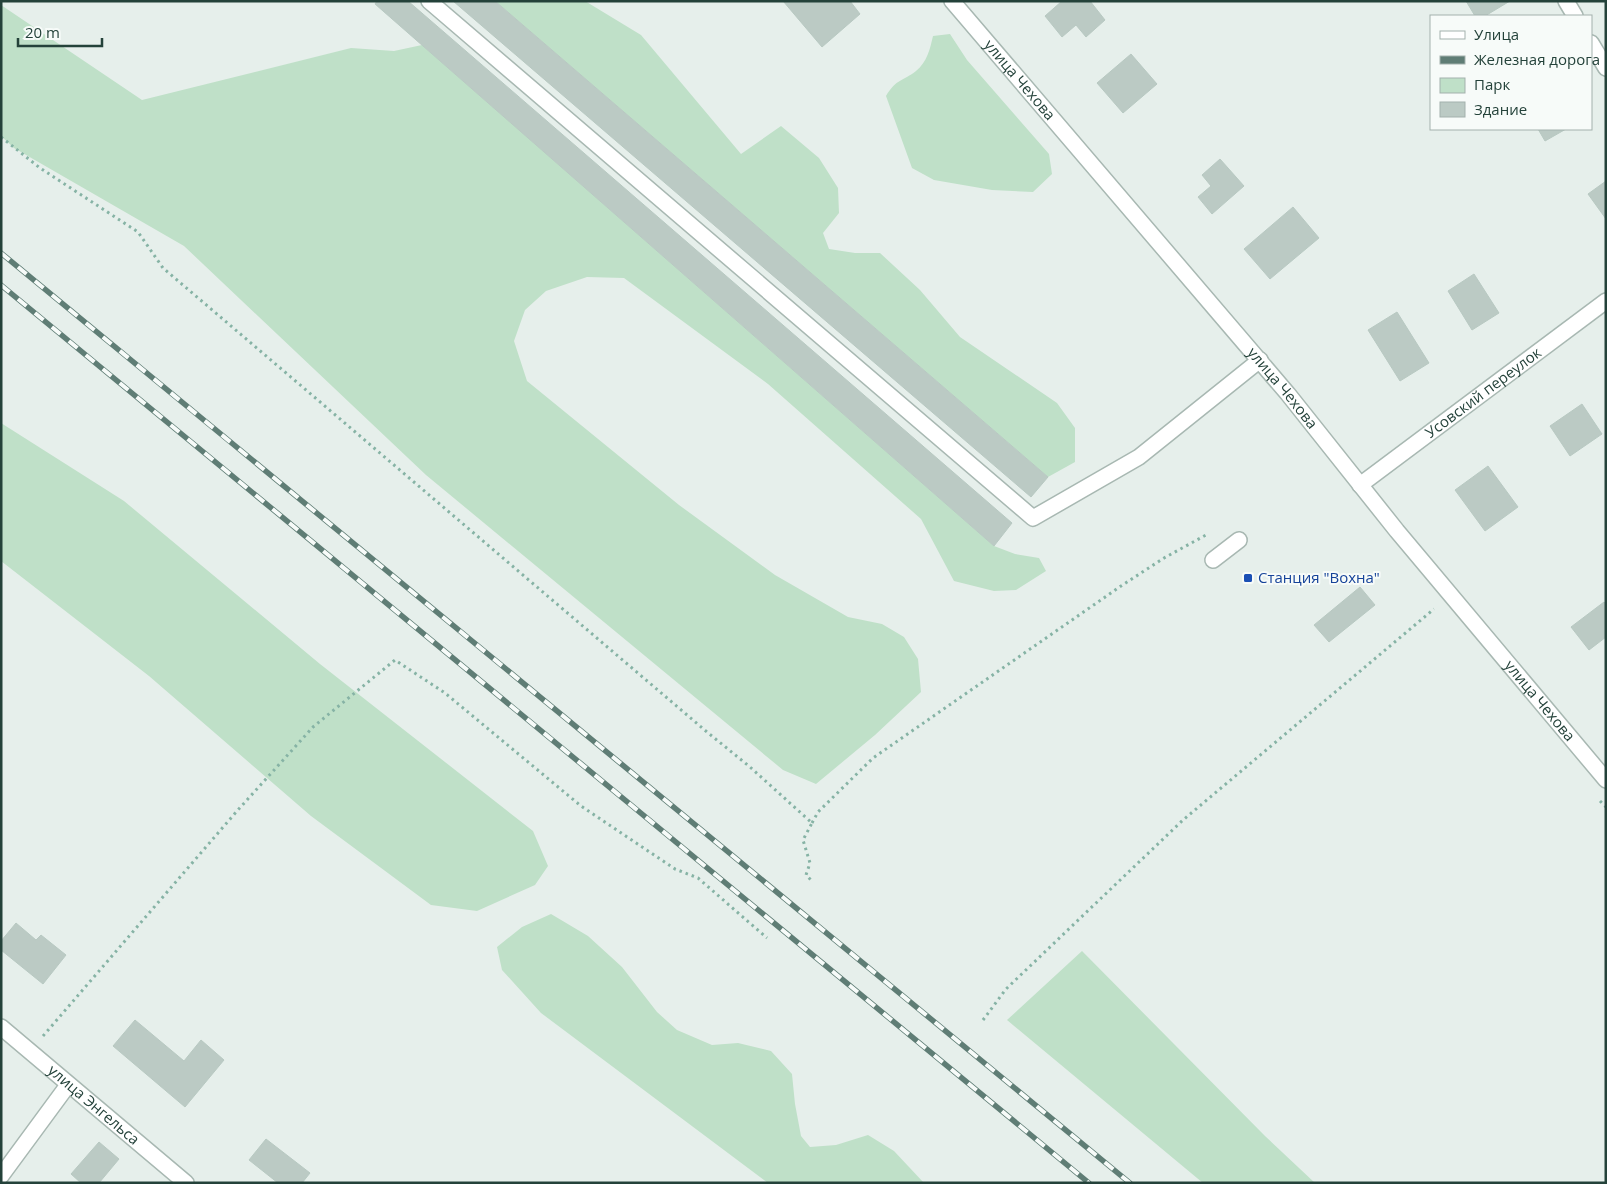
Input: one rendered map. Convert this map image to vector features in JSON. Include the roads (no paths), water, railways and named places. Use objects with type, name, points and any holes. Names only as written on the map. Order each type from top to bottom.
[{"type":"street","points":[[429,1],[1033,518],[1139,457],[1260,360]]},
{"type":"street","points":[[1566,1],[1574,15]]},
{"type":"street","name":"улица Чехова","points":[[955,2],[1260,360],[1409,546],[1606,780]]},
{"type":"street","points":[[1592,45],[1606,68]]},
{"type":"street","name":"Усовский переулок","points":[[1360,485],[1606,301]]},
{"type":"street","points":[[1213,560],[1235,543]]},
{"type":"street","name":"улица Энгельса","points":[[1,1027],[186,1183]]},
{"type":"street","points":[[1,1176],[68,1085]]},
{"type":"railway","points":[[1,253],[1130,1183]]},
{"type":"railway","points":[[1,285],[1089,1183]]},
{"type":"place","name":"Станция \"Вохна\"","points":[[1248,578]]}]
